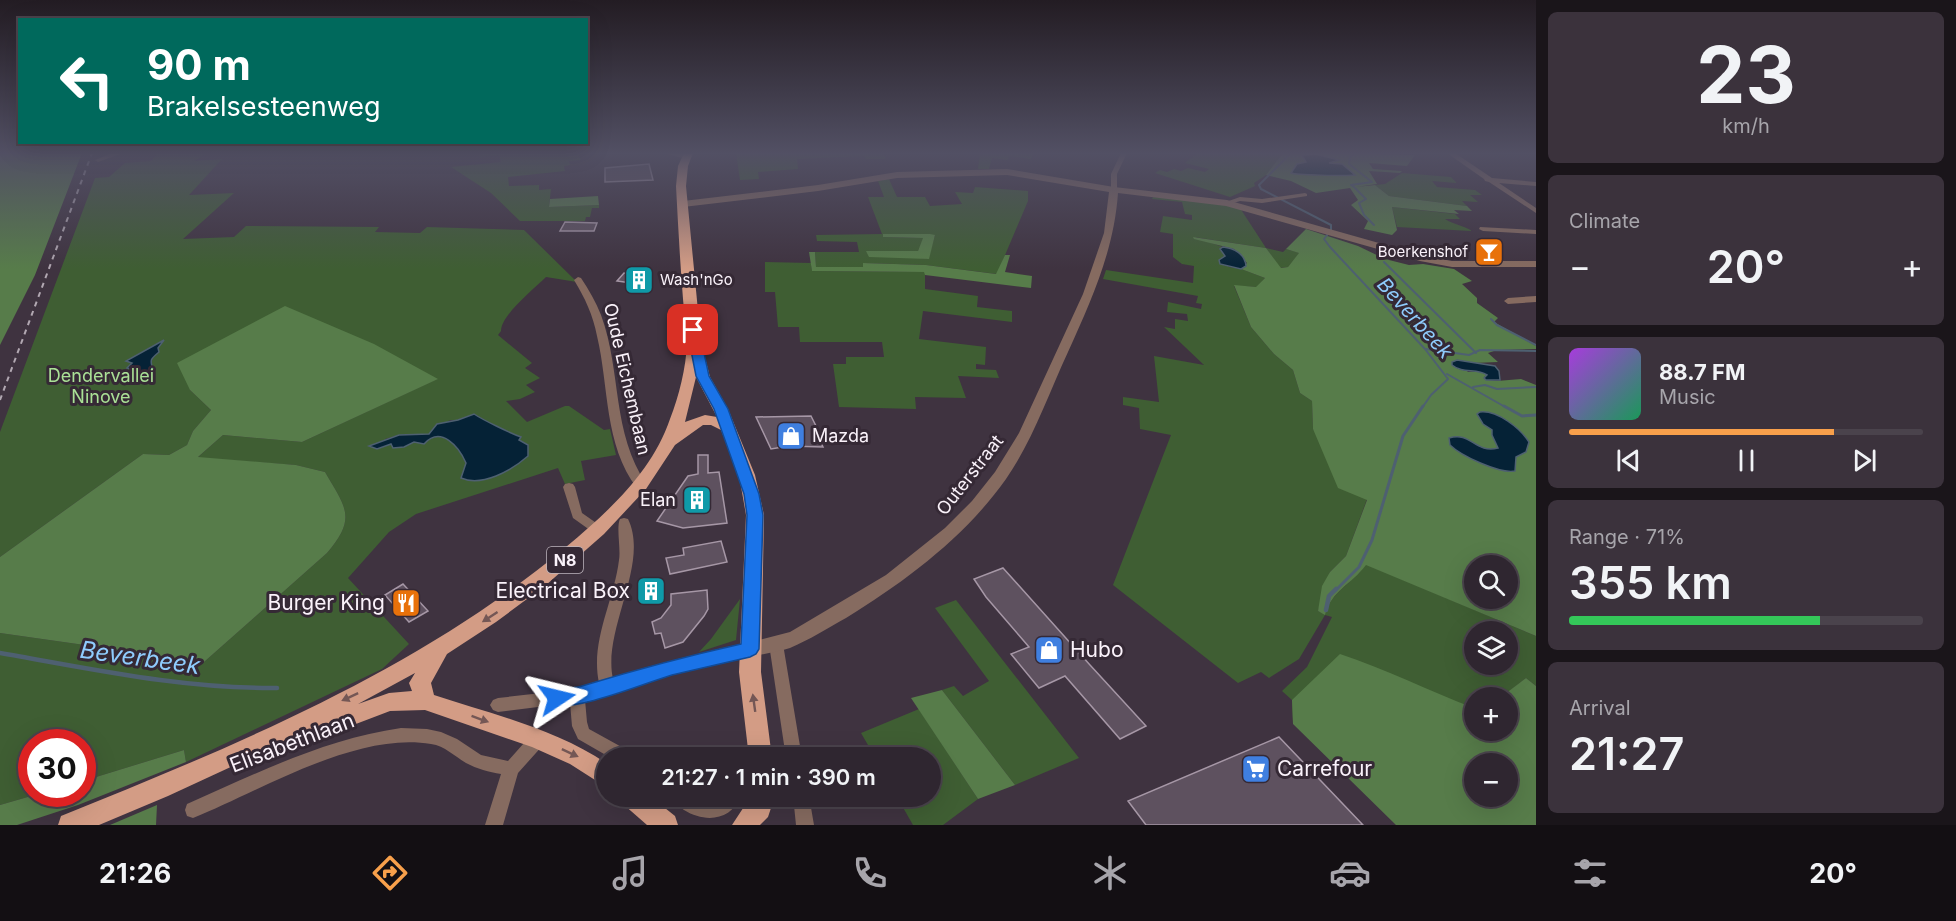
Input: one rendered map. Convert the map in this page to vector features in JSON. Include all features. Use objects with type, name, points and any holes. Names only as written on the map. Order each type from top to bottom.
[{"type":"main road","name":"N8","points":[[682,192],[694,342],[703,376],[721,409],[747,475],[755,515],[750,649],[760,747]]},
{"type":"main road","name":"N8","points":[[667,446],[686,396],[694,342]]},
{"type":"main road","points":[[667,446],[689,424],[697,421],[712,420],[728,427]]},
{"type":"main road","name":"Elisabethlaan","points":[[160,788],[392,678],[501,610],[546,577],[598,530],[641,485],[667,446]]},
{"type":"main road","name":"Elisabethlaan","points":[[70,825],[160,788],[390,702],[425,700],[420,682],[441,648]]},
{"type":"main road","name":"N8","points":[[425,700],[538,739],[578,757],[596,769]]},
{"type":"main road","points":[[644,807],[666,825]]},
{"type":"main road","points":[[744,825],[760,807]]},
{"type":"street","points":[[683,199],[783,192]]},
{"type":"street","name":"Outerstraat","points":[[750,649],[785,642],[820,624],[910,568],[974,507],[998,477],[1019,446],[1089,298],[1108,233],[1114,192]]},
{"type":"street","points":[[1127,192],[1227,203],[1424,259],[1452,264],[1536,264]]},
{"type":"street","points":[[1505,192],[1536,211]]},
{"type":"street","points":[[1227,203],[1240,199],[1262,201],[1305,195]]},
{"type":"street","points":[[1483,229],[1536,232]]},
{"type":"street","name":"Oude Eichembaan","points":[[578,280],[589,294],[599,322],[612,406],[628,466],[641,485]]},
{"type":"street","points":[[1508,301],[1536,299]]},
{"type":"street","points":[[569,487],[577,515],[598,530]]},
{"type":"street","points":[[607,687],[603,666],[626,556],[628,536],[624,522]]},
{"type":"street","points":[[776,644],[792,747]]},
{"type":"street","points":[[498,705],[577,696],[671,668],[750,649]]},
{"type":"street","points":[[577,696],[581,730],[586,737],[609,747]]},
{"type":"street","name":"Elisabethlaan","points":[[193,810],[334,750],[373,739],[425,735],[443,739],[460,748],[472,759],[512,769]]},
{"type":"street","points":[[494,825],[512,769],[538,739]]},
{"type":"street","points":[[693,807],[697,810],[712,811],[722,807]]},
{"type":"street","points":[[803,807],[806,825]]},
{"type":"green space","points":[[0,192],[67,192],[35,275],[0,345]]},
{"type":"green space","name":"Dendervallei Ninove","points":[[90,192],[192,192],[189,195],[234,193],[183,239],[234,237],[246,226],[379,227],[375,232],[420,233],[427,227],[524,230],[577,282],[546,277],[519,302],[506,318],[498,335],[532,363],[525,368],[540,378],[526,385],[535,392],[520,399],[506,401],[527,422],[569,406],[604,430],[610,429],[616,455],[581,461],[585,480],[565,484],[558,468],[416,514],[389,532],[348,578],[409,644],[382,669],[186,762],[184,750],[96,777],[96,729],[18,729],[18,800],[0,805],[0,633],[204,662],[327,553],[342,531],[345,513],[343,504],[325,472],[296,465],[197,458],[223,435],[302,442],[437,379],[190,390],[211,410],[193,431],[187,445],[169,455],[143,454],[0,557],[0,432]],"holes":[[[474,414],[520,437],[519,440],[466,463],[459,450],[443,437],[430,439],[423,444],[414,442],[404,447],[391,444],[385,439],[399,435],[429,434],[450,420],[458,420]]]},
{"type":"green space","points":[[489,192],[551,192],[549,207],[599,205],[599,208],[592,208],[590,217],[586,217],[585,221],[520,221]]},
{"type":"green space","points":[[882,192],[895,192],[897,197],[925,197],[930,206],[962,204],[955,192],[1028,192],[1028,201],[997,274],[926,265],[864,263],[863,267],[816,267],[815,252],[859,252],[857,242],[817,241],[816,235],[882,234],[868,197],[884,197]],"holes":[[[935,235],[928,259],[867,252],[918,251],[924,238],[884,237]]]},
{"type":"green space","points":[[1213,192],[1242,192],[1230,197]]},
{"type":"green space","points":[[1352,192],[1383,192],[1389,196],[1467,206],[1472,211],[1454,210],[1459,214],[1392,207],[1397,230],[1392,235],[1364,229],[1368,221],[1351,205],[1358,200]]},
{"type":"green space","points":[[1383,192],[1477,192],[1482,195],[1470,195],[1478,202],[1462,201],[1467,206],[1389,196]]},
{"type":"green space","points":[[598,196],[599,205],[549,207],[550,199]]},
{"type":"green space","points":[[1153,197],[1203,201],[1240,208],[1266,248],[1194,237],[1223,247],[1220,249],[1225,256],[1222,258],[1229,267],[1265,278],[1257,287],[1234,286],[1251,327],[1274,354],[1293,370],[1300,393],[1312,401],[1313,429],[1367,499],[1346,556],[1330,572],[1318,611],[1325,614],[1332,599],[1366,564],[1464,606],[1464,609],[1472,609],[1501,621],[1464,621],[1464,675],[1518,675],[1518,628],[1536,636],[1536,686],[1526,678],[1515,687],[1464,687],[1464,719],[1293,724],[1292,700],[1282,691],[1307,667],[1332,617],[1325,615],[1299,659],[1269,678],[1261,672],[1238,683],[1113,585],[1171,435],[1140,429],[1139,408],[1123,405],[1123,397],[1159,402],[1154,356],[1204,365],[1164,327],[1175,329],[1175,319],[1188,321],[1187,314],[1167,312],[1168,302],[1201,309],[1202,304],[1196,303],[1198,296],[1103,279],[1106,270],[1193,283],[1194,266],[1182,264],[1173,257],[1173,234],[1160,232],[1163,216],[1192,220],[1192,215],[1185,214],[1182,202],[1152,199]]},
{"type":"green space","points":[[1392,207],[1455,214],[1460,219],[1445,219],[1472,231],[1397,227]]},
{"type":"green space","points":[[1306,229],[1358,246],[1385,259],[1409,265],[1423,264],[1454,269],[1472,281],[1462,284],[1477,298],[1477,303],[1498,318],[1494,322],[1536,346],[1536,349],[1497,350],[1488,353],[1498,362],[1473,363],[1457,360],[1468,372],[1479,371],[1487,375],[1484,377],[1486,380],[1521,379],[1536,385],[1536,636],[1518,628],[1518,621],[1500,621],[1471,609],[1518,609],[1518,555],[1464,555],[1464,606],[1366,565],[1332,599],[1325,615],[1318,611],[1322,586],[1330,572],[1346,556],[1367,500],[1338,488],[1313,429],[1312,401],[1300,393],[1293,370],[1274,354],[1251,327],[1234,285],[1256,287],[1265,278],[1241,269],[1247,263],[1234,249],[1193,237],[1266,248],[1281,268],[1288,267],[1299,253],[1286,249]]},
{"type":"green space","points":[[883,234],[935,235],[929,259],[869,257],[866,251],[918,251],[923,238],[883,237]]},
{"type":"green space","points":[[1266,248],[1283,252],[1286,249],[1300,253],[1288,267],[1280,268]]},
{"type":"green space","points":[[809,252],[815,252],[816,267],[863,267],[863,263],[926,265],[996,274],[1005,255],[1010,255],[1005,272],[1032,276],[1031,288],[925,275],[924,272],[812,271]]},
{"type":"green space","points":[[765,262],[811,263],[812,271],[925,272],[925,289],[978,296],[977,307],[1012,311],[1012,322],[923,311],[919,339],[986,347],[985,365],[976,364],[976,369],[996,370],[999,378],[958,376],[966,398],[915,397],[916,409],[839,407],[833,364],[846,364],[846,357],[884,357],[882,342],[800,342],[799,327],[778,327],[775,292],[765,292]]},
{"type":"green space","points":[[285,306],[374,344],[438,379],[302,442],[223,435],[198,457],[296,465],[325,472],[343,504],[345,513],[342,531],[327,553],[204,662],[0,633],[0,557],[143,454],[169,455],[187,445],[193,431],[211,410],[190,390],[177,363]]},
{"type":"green space","points":[[740,599],[736,640],[699,652],[711,639]]},
{"type":"green space","points":[[956,600],[1079,758],[1015,785],[942,690],[954,686],[963,696],[989,681],[935,608]]},
{"type":"green space","points":[[1340,654],[1464,704],[1464,741],[1518,741],[1518,687],[1514,687],[1526,678],[1536,686],[1536,825],[1396,825],[1293,724],[1292,700]]},
{"type":"green space","points":[[942,690],[1015,785],[978,799],[911,698]]},
{"type":"green space","points":[[919,709],[978,799],[943,825],[913,825],[903,807],[941,807],[941,747],[869,747],[861,733]]},
{"type":"green space","points":[[184,750],[186,762],[96,798],[96,777]]},
{"type":"green space","points":[[18,800],[18,807],[72,807],[17,825],[0,825],[0,805]]},
{"type":"green space","points":[[157,805],[156,825],[110,825]]},
{"type":"water","points":[[1223,247],[1238,252],[1244,258],[1246,266],[1241,269],[1220,264],[1219,260],[1225,256],[1220,249]]},
{"type":"water","points":[[164,340],[158,348],[159,352],[152,360],[153,373],[150,379],[141,381],[144,375],[127,368],[132,363],[126,361]]},
{"type":"water","points":[[1457,360],[1495,366],[1499,371],[1500,380],[1486,380],[1484,378],[1487,375],[1483,373],[1456,368],[1452,362]]},
{"type":"water","points":[[1480,412],[1501,417],[1520,431],[1529,442],[1526,452],[1516,457],[1515,471],[1500,470],[1481,463],[1450,445],[1449,438],[1463,437],[1484,448],[1498,448],[1492,430],[1483,424],[1477,414]]},
{"type":"water","points":[[474,414],[521,437],[519,440],[528,445],[528,456],[496,476],[469,480],[461,478],[466,463],[463,457],[449,440],[443,437],[430,439],[424,444],[414,442],[404,447],[393,448],[391,444],[377,449],[369,446],[399,435],[429,434],[437,424]]},
{"type":"building","points":[[565,222],[597,223],[594,231],[560,231]]},
{"type":"building","name":"Wash'nGo","points":[[624,273],[651,277],[645,285],[617,281]]},
{"type":"building","name":"Mazda","points":[[811,416],[823,447],[789,446],[771,449],[756,417]]},
{"type":"building","name":"Elan","points":[[698,455],[708,455],[708,473],[719,472],[727,523],[683,528],[657,521],[688,476],[698,474]]},
{"type":"building","points":[[721,541],[727,562],[670,574],[666,558],[684,555],[683,548]]},
{"type":"building","name":"Hubo","points":[[1003,568],[1146,726],[1120,739],[1065,676],[1039,688],[1011,654],[1029,647],[986,597],[974,579]]},
{"type":"building","name":"Burger King","points":[[403,584],[428,611],[409,622],[385,595]]},
{"type":"building","points":[[707,590],[708,609],[704,616],[683,642],[665,648],[661,633],[655,634],[652,622],[661,618],[671,605],[671,594]]},
{"type":"building","name":"Carrefour","points":[[1279,737],[1363,825],[1146,825],[1128,801]]},
{"type":"waterway","name":"Beverbeek","points":[[1266,192],[1331,225],[1331,230],[1324,239],[1330,247],[1425,349],[1448,379],[1431,395],[1422,408]]},
{"type":"waterway","points":[[1358,192],[1366,199],[1359,203],[1364,215],[1374,225]]},
{"type":"waterway","points":[[1384,262],[1475,352]]},
{"type":"waterway","points":[[1491,319],[1497,325],[1536,345]]},
{"type":"waterway","points":[[1426,349],[1469,355],[1475,352]]},
{"type":"waterway","points":[[1475,352],[1480,350],[1536,351]]},
{"type":"waterway","points":[[1447,374],[1507,408]]},
{"type":"waterway","points":[[1473,387],[1485,385],[1497,389],[1536,387]]},
{"type":"waterway","name":"Beverbeek","points":[[1335,591],[1359,567],[1372,540],[1403,436],[1423,406]]},
{"type":"waterway","points":[[1504,406],[1522,416],[1536,415]]},
{"type":"waterway","name":"Beverbeek","points":[[1326,610],[1329,596],[1336,589]]},
{"type":"waterway","name":"Beverbeek","points":[[0,653],[172,682],[277,688]]},
{"type":"railway","points":[[0,400],[78,192]]},
{"type":"place","name":"Boerkenshof","points":[[1489,252]]},
{"type":"place","name":"Wash'nGo","points":[[639,280]]},
{"type":"place","name":"Mazda","points":[[791,436]]},
{"type":"place","name":"Elan","points":[[697,500]]},
{"type":"place","name":"Electrical Box","points":[[651,591]]},
{"type":"place","name":"Burger King","points":[[406,603]]},
{"type":"place","name":"Hubo","points":[[1049,650]]},
{"type":"place","name":"Carrefour","points":[[1256,769]]},
{"type":"route","points":[[557,698],[577,696],[671,668],[750,649],[755,515],[752,494],[747,475],[721,409],[703,376],[693,330]]}]
